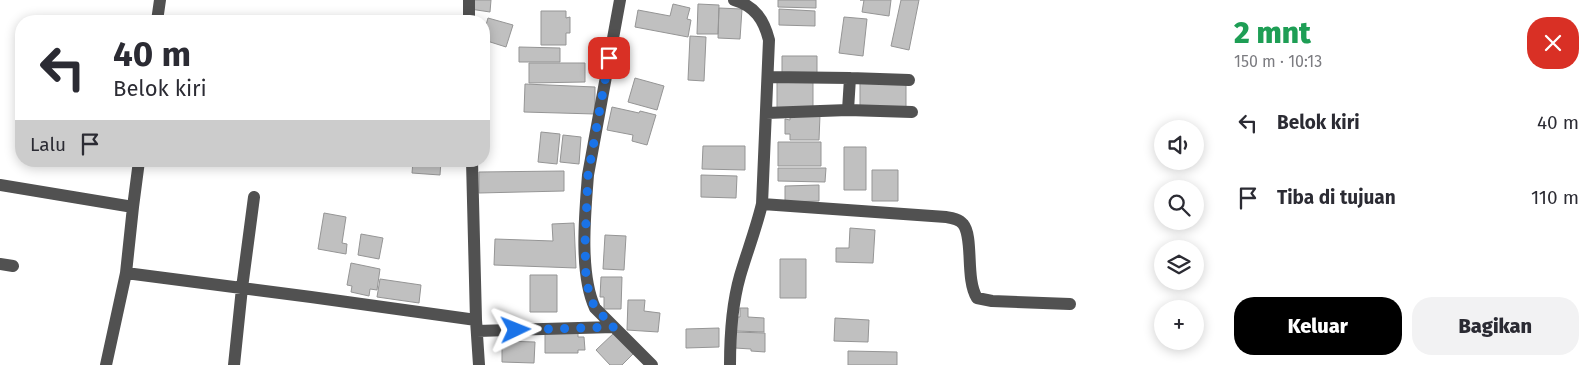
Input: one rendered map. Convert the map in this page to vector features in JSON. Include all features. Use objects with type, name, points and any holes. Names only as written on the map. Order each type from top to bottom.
[{"type":"street","points":[[158,15],[160,0]]},
{"type":"street","points":[[469,0],[469,15]]},
{"type":"street","points":[[620,0],[588,175],[586,280],[595,308],[652,365]]},
{"type":"street","points":[[730,365],[732,316],[739,277],[758,223],[762,204],[769,40],[766,27],[758,14],[746,4],[734,0]]},
{"type":"street","points":[[768,77],[909,80]]},
{"type":"street","points":[[848,110],[850,78]]},
{"type":"street","points":[[766,113],[848,110],[912,112]]},
{"type":"street","points":[[106,365],[126,274],[138,167]]},
{"type":"street","points":[[472,167],[476,326],[479,365]]},
{"type":"street","points":[[0,185],[133,207]]},
{"type":"street","points":[[234,365],[254,197]]},
{"type":"street","points":[[762,204],[953,218],[962,223],[967,232],[971,283],[976,298],[992,301],[1070,304]]},
{"type":"street","points":[[126,274],[242,288],[476,326],[614,327]]},
{"type":"building","points":[[471,0],[491,0],[490,12],[470,9]]},
{"type":"building","points":[[778,0],[816,0],[816,8],[778,7]]},
{"type":"building","points":[[864,0],[891,0],[889,16],[862,12]]},
{"type":"building","points":[[901,0],[919,0],[909,50],[891,46]]},
{"type":"building","points":[[673,4],[690,8],[687,19],[691,20],[688,37],[635,27],[638,10],[670,16]]},
{"type":"building","points":[[698,4],[719,5],[718,34],[697,34]]},
{"type":"building","points":[[719,8],[742,9],[740,39],[718,38]]},
{"type":"building","points":[[779,9],[815,11],[815,26],[779,25]]},
{"type":"building","points":[[541,11],[566,11],[566,18],[570,17],[570,33],[566,33],[566,45],[541,45]]},
{"type":"building","points":[[844,17],[867,19],[863,56],[839,53]]},
{"type":"building","points":[[490,19],[513,25],[506,47],[490,42]]},
{"type":"building","points":[[690,36],[706,37],[704,81],[688,80]]},
{"type":"building","points":[[519,47],[560,48],[560,62],[519,62]]},
{"type":"building","points":[[782,56],[817,56],[817,75],[782,76]]},
{"type":"building","points":[[529,63],[585,63],[585,82],[529,83]]},
{"type":"building","points":[[635,78],[664,86],[657,110],[628,102]]},
{"type":"building","points":[[777,82],[813,82],[813,108],[777,108]]},
{"type":"building","points":[[860,82],[906,83],[906,108],[860,107]]},
{"type":"building","points":[[525,84],[595,87],[595,114],[524,112]]},
{"type":"building","points":[[612,107],[656,115],[647,145],[632,141],[633,135],[607,130]]},
{"type":"building","points":[[790,115],[820,115],[819,140],[790,140],[790,134],[785,134],[785,119],[790,120]]},
{"type":"building","points":[[541,132],[560,134],[557,164],[538,162]]},
{"type":"building","points":[[563,135],[581,137],[579,164],[560,162]]},
{"type":"building","points":[[778,142],[821,142],[821,166],[778,166]]},
{"type":"building","points":[[703,146],[745,146],[745,170],[702,169]]},
{"type":"building","points":[[844,147],[866,147],[866,190],[844,190]]},
{"type":"building","points":[[412,167],[441,167],[440,175],[412,173]]},
{"type":"building","points":[[778,168],[826,168],[825,182],[778,181]]},
{"type":"building","points":[[872,170],[898,170],[898,201],[872,201]]},
{"type":"building","points":[[564,171],[564,191],[479,193],[479,172]]},
{"type":"building","points":[[701,175],[737,176],[736,198],[701,197]]},
{"type":"building","points":[[819,185],[819,201],[785,202],[785,186]]},
{"type":"building","points":[[324,213],[346,217],[342,243],[347,244],[346,254],[318,249]]},
{"type":"building","points":[[574,223],[576,268],[494,265],[495,239],[553,241],[552,224]]},
{"type":"building","points":[[850,228],[875,230],[873,263],[836,262],[836,248],[849,248]]},
{"type":"building","points":[[361,234],[383,238],[379,259],[358,255]]},
{"type":"building","points":[[605,235],[626,236],[624,270],[603,269]]},
{"type":"building","points":[[780,259],[806,259],[806,298],[780,298]]},
{"type":"building","points":[[351,263],[380,269],[377,290],[370,289],[369,296],[351,292],[352,286],[347,285]]},
{"type":"building","points":[[530,275],[557,275],[557,312],[530,312]]},
{"type":"building","points":[[601,277],[622,277],[621,309],[604,309],[604,297],[600,297]]},
{"type":"building","points":[[380,279],[421,285],[419,303],[377,297]]},
{"type":"building","points":[[628,300],[645,300],[644,311],[660,313],[658,332],[627,330]]},
{"type":"building","points":[[740,308],[748,308],[748,317],[764,318],[764,332],[736,331],[737,317],[740,317]]},
{"type":"building","points":[[835,318],[869,320],[868,342],[834,341]]},
{"type":"building","points":[[719,328],[719,347],[686,348],[686,329]]},
{"type":"building","points":[[578,332],[578,337],[584,337],[585,350],[578,350],[578,353],[545,353],[545,333]]},
{"type":"building","points":[[615,332],[634,353],[622,365],[610,365],[596,350]]},
{"type":"building","points":[[735,332],[765,333],[765,352],[735,348]]},
{"type":"building","points":[[502,341],[535,342],[534,363],[502,362]]},
{"type":"building","points":[[848,351],[897,352],[897,365],[848,365]]},
{"type":"route","points":[[516,330],[614,327],[595,308],[590,296],[586,280],[585,244],[588,175],[609,58]]}]
